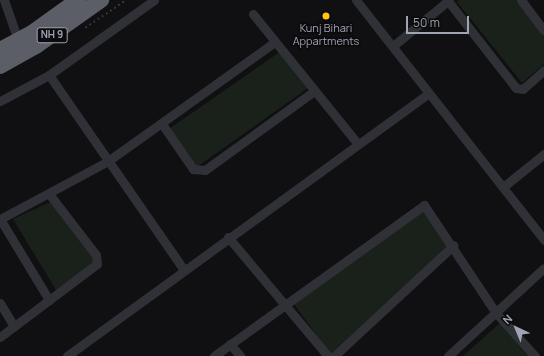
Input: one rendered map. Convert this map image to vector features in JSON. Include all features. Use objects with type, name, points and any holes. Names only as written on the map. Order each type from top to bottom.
[{"type":"highway","name":"NH 9","points":[[0,66],[36,46],[102,0]]},
{"type":"highway","points":[[0,50],[18,40],[71,2]]},
{"type":"street","points":[[4,0],[18,40]]},
{"type":"street","points":[[0,102],[49,75],[154,0]]},
{"type":"street","points":[[356,0],[393,46],[428,94],[503,186],[544,240]]},
{"type":"street","points":[[393,46],[449,0],[516,88],[523,89],[544,70]]},
{"type":"street","points":[[521,0],[544,30]]},
{"type":"street","points":[[253,14],[357,143]]},
{"type":"street","points":[[49,300],[0,219],[50,195],[108,161],[162,124],[275,42]]},
{"type":"street","points":[[49,75],[184,270]]},
{"type":"street","points":[[162,124],[193,169],[205,170],[314,91]]},
{"type":"street","points":[[67,356],[357,143],[428,94]]},
{"type":"street","points":[[503,186],[544,154]]},
{"type":"street","points":[[0,337],[93,269],[98,259],[50,195]]},
{"type":"street","points":[[214,356],[418,207],[424,205],[429,209],[454,245],[496,313],[535,356]]},
{"type":"street","points":[[228,237],[283,305],[328,356]]},
{"type":"street","points":[[334,356],[454,245]]},
{"type":"street","points":[[448,356],[544,268]]},
{"type":"street","points":[[0,303],[14,326]]},
{"type":"street","points":[[230,344],[240,356]]},
{"type":"shaded area","points":[[459,0],[517,0],[544,33],[544,64],[522,83],[457,2]]},
{"type":"shaded area","points":[[281,51],[308,88],[197,167],[169,129]]},
{"type":"shaded area","points":[[55,200],[97,261],[56,290],[13,219]]},
{"type":"shaded area","points":[[425,209],[452,243],[330,354],[294,304]]},
{"type":"shaded area","points":[[501,322],[531,356],[463,356]]},
{"type":"place","name":"Kunj Bihari Appartments","points":[[326,16]]}]
